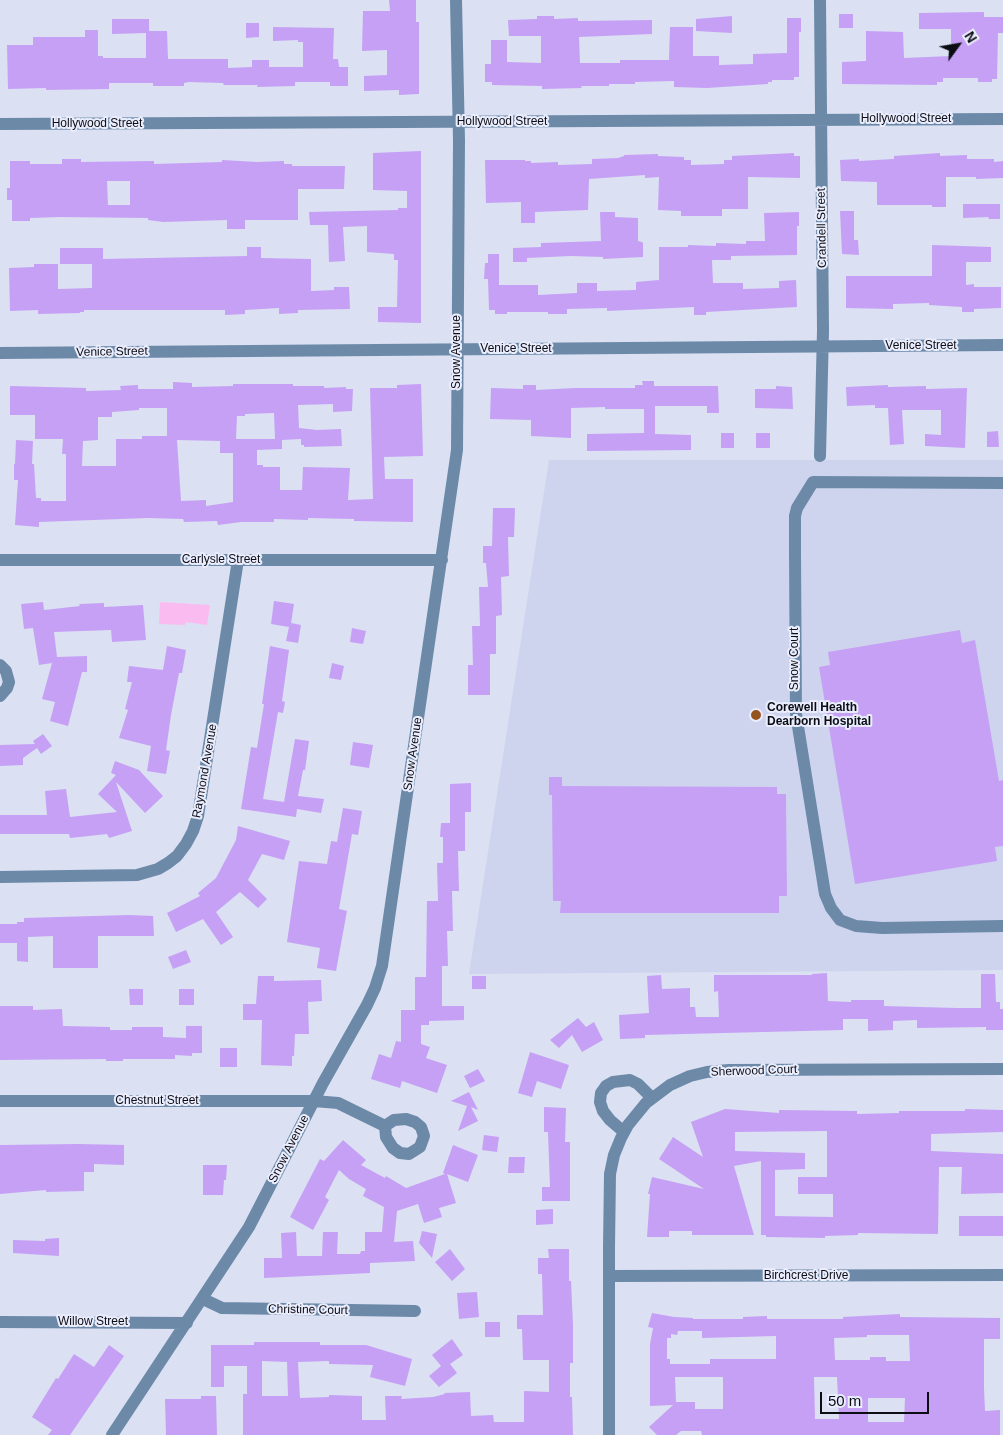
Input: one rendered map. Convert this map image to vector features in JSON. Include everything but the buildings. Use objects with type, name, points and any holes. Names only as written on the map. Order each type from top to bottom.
[{"type":"street","name":"Snow Avenue","points":[[112,1435],[249,1227],[314,1101],[367,1005],[382,966],[457,450],[458,122],[456,0]]},
{"type":"street","name":"Crandell Street","points":[[820,0],[823,347],[820,456]]},
{"type":"street","name":"Hollywood Street","points":[[0,124],[1003,119]]},
{"type":"street","name":"Venice Street","points":[[0,353],[1003,345]]},
{"type":"street","name":"Snow Court","points":[[1003,483],[813,482],[796,508],[795,554],[796,714],[825,894],[831,908],[840,920],[856,926],[882,928],[1003,926]]},
{"type":"street","name":"Carlysle Street","points":[[0,560],[442,560]]},
{"type":"street","name":"Raymond Avenue","points":[[0,877],[137,876],[168,863],[177,856],[193,831],[198,816],[238,560]]},
{"type":"street","points":[[0,665],[6,671],[9,682],[7,688],[0,696]]},
{"type":"street","name":"Sherwood Court","points":[[610,1435],[610,1174],[614,1155],[624,1132],[636,1114],[652,1098],[670,1085],[690,1076],[729,1070],[1003,1069]]},
{"type":"street","points":[[624,1132],[603,1111],[600,1102],[601,1094],[606,1086],[613,1082],[630,1080],[638,1084],[652,1098]]},
{"type":"street","name":"Chestnut Street","points":[[0,1101],[314,1101],[338,1103],[385,1126]]},
{"type":"street","name":"Birchcrest Drive","points":[[609,1276],[1003,1275]]},
{"type":"street","name":"Christine Court","points":[[203,1299],[222,1308],[414,1311]]},
{"type":"street","name":"Willow Street","points":[[0,1322],[187,1323]]},
{"type":"shaded area","name":"Corewell Health Dearborn Hospital","points":[[549,460],[1003,460],[1003,970],[469,974]]},
{"type":"shaded area","points":[[160,602],[210,605],[207,625],[186,622],[185,625],[159,624]]},
{"type":"place","name":"Corewell Health Dearborn Hospital","points":[[756,715]]}]
